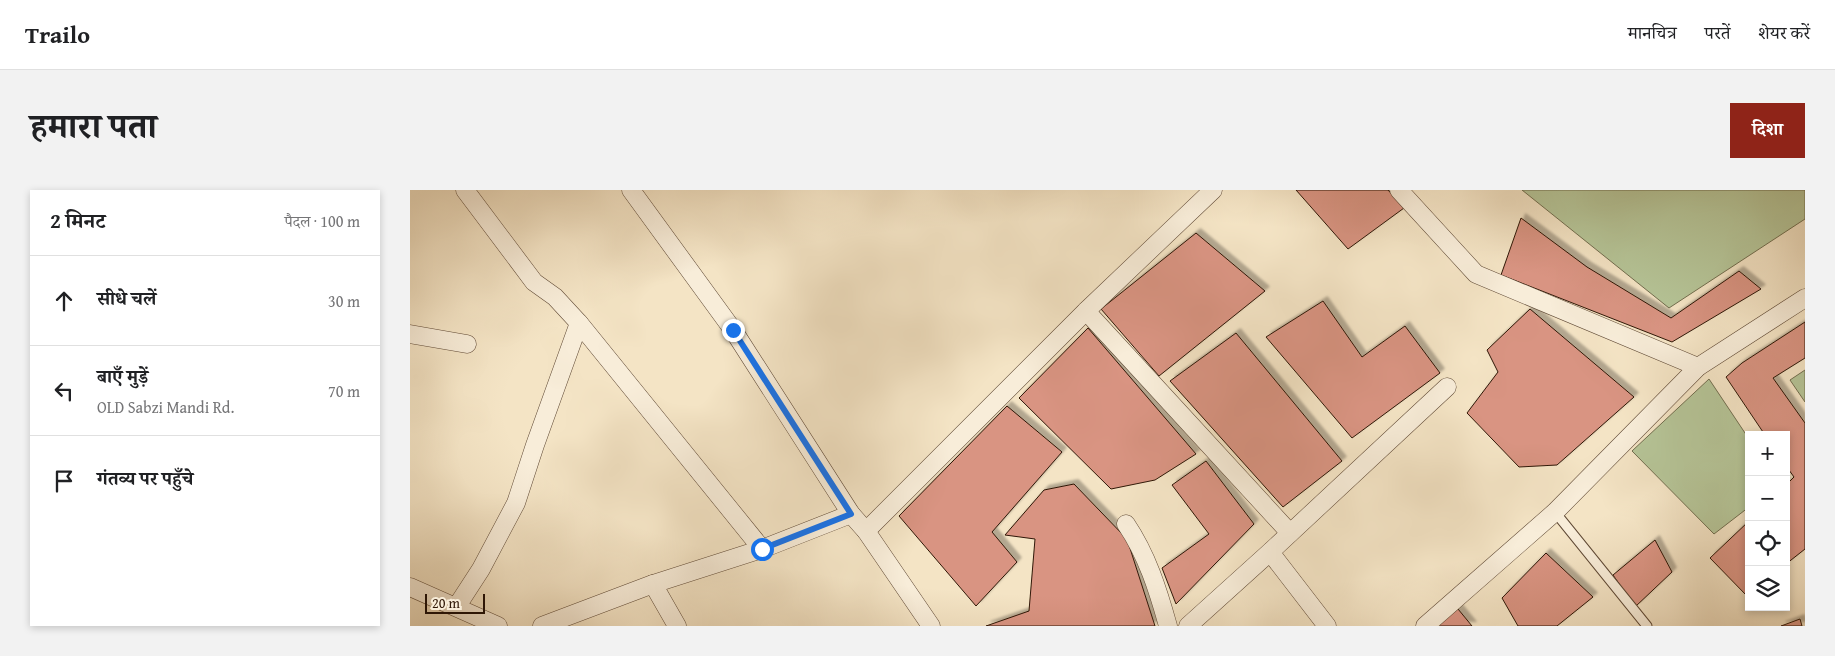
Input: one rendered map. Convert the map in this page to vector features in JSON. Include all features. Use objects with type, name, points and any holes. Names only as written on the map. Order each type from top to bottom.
[{"type":"street","points":[[465,190],[534,282],[554,298],[579,323],[762,549]]},
{"type":"street","points":[[631,190],[733,330],[851,514],[866,531],[931,626]]},
{"type":"street","points":[[866,531],[1086,311],[1213,190]]},
{"type":"street","points":[[1399,190],[1476,274],[1698,367]]},
{"type":"street","points":[[1425,626],[1555,512],[1698,367],[1805,298]]},
{"type":"street","points":[[1086,311],[1290,532]]},
{"type":"street","points":[[457,606],[481,569],[516,503],[579,323]]},
{"type":"street","points":[[410,334],[467,344]]},
{"type":"street","points":[[1188,626],[1447,387]]},
{"type":"street","points":[[542,626],[653,584],[762,549],[851,514]]},
{"type":"street","points":[[1126,524],[1138,541],[1153,576],[1168,626]]},
{"type":"street","points":[[1270,552],[1327,626]]},
{"type":"street","points":[[653,584],[677,626]]},
{"type":"street","points":[[410,587],[457,606],[498,626]]},
{"type":"lane","points":[[1555,512],[1647,626]]},
{"type":"green space","points":[[1522,190],[1805,190],[1805,219],[1669,308]]},
{"type":"green space","points":[[1805,370],[1805,402],[1790,380]]},
{"type":"green space","points":[[1709,379],[1745,433],[1745,510],[1714,534],[1632,451]]},
{"type":"building","points":[[1296,190],[1388,190],[1404,208],[1348,249]]},
{"type":"building","points":[[1521,218],[1587,267],[1671,318],[1739,271],[1761,289],[1672,342],[1501,275]]},
{"type":"building","points":[[1196,233],[1265,291],[1159,376],[1101,309]]},
{"type":"building","points":[[1323,301],[1362,357],[1405,326],[1440,373],[1352,438],[1266,337]]},
{"type":"building","points":[[1530,309],[1634,397],[1557,465],[1519,467],[1467,413],[1498,372],[1487,350]]},
{"type":"building","points":[[1805,322],[1805,358],[1773,378],[1805,423],[1805,549],[1790,561],[1790,481],[1794,477],[1790,472],[1790,431],[1762,431],[1726,377],[1742,363]]},
{"type":"building","points":[[1088,328],[1196,454],[1155,480],[1111,489],[1019,398]]},
{"type":"building","points":[[1236,333],[1342,461],[1283,507],[1170,381]]},
{"type":"building","points":[[1007,406],[1062,452],[992,532],[1017,562],[976,606],[899,516]]},
{"type":"building","points":[[1206,461],[1254,524],[1176,604],[1162,568],[1209,534],[1172,485]]},
{"type":"building","points":[[1074,484],[1127,539],[1155,626],[986,626],[1029,611],[1035,539],[1005,535],[1044,490]]},
{"type":"building","points":[[1745,525],[1745,594],[1710,558]]},
{"type":"building","points":[[1655,540],[1672,572],[1635,607],[1613,575]]},
{"type":"building","points":[[1546,553],[1593,597],[1557,626],[1518,626],[1502,598]]},
{"type":"building","points":[[1458,609],[1472,626],[1435,626]]},
{"type":"building","points":[[1800,619],[1802,626],[1781,626]]},
{"type":"route","points":[[733,330],[851,514],[762,549]]}]
